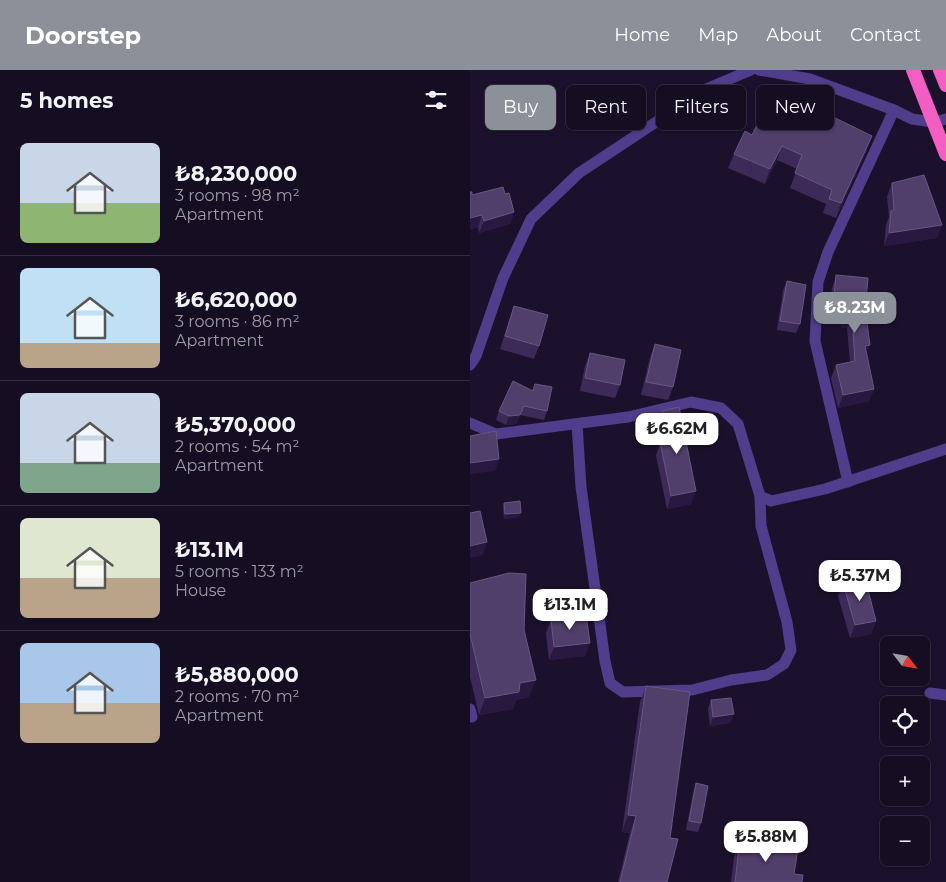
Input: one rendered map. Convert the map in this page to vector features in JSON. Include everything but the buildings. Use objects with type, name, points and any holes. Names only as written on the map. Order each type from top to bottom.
[{"type":"highway","points":[[913,70],[939,121],[946,154]]},
{"type":"highway","points":[[940,70],[946,85]]},
{"type":"street","points":[[470,365],[476,356],[503,278],[531,219],[579,173],[706,89],[751,70]]},
{"type":"street","points":[[759,70],[810,79],[894,110],[912,119],[939,121]]},
{"type":"street","points":[[848,482],[815,341],[818,282],[828,252],[894,110]]},
{"type":"street","points":[[470,423],[496,434],[652,413],[691,402],[721,408],[738,424],[760,496],[761,526],[787,622],[792,650],[784,664],[767,675],[731,680],[692,690],[623,692],[610,683],[605,661],[583,504],[577,424]]},
{"type":"street","points":[[760,496],[771,502],[848,482],[946,449]]},
{"type":"street","points":[[930,693],[946,695]]}]
